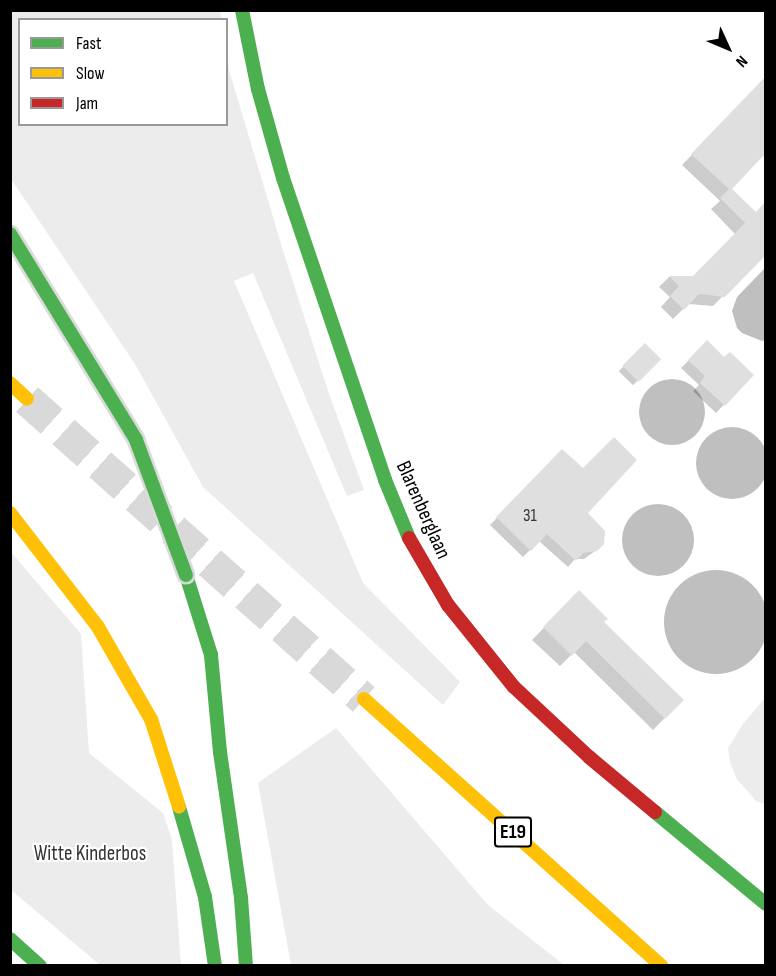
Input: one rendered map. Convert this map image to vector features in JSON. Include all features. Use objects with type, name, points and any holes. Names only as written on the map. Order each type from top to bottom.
[{"type":"main road","name":"Blarenberglaan","points":[[242,10],[258,89],[283,178],[385,480],[412,546],[448,605],[514,687],[589,757],[765,904]]},
{"type":"main road","points":[[10,234],[136,440],[170,524],[211,656],[220,752],[242,898],[246,966]]},
{"type":"main road","points":[[10,383],[27,399]]},
{"type":"main road","points":[[10,513],[98,627],[151,719],[169,770],[205,897],[215,966]]},
{"type":"main road","name":"E19","points":[[364,699],[662,966]]},
{"type":"main road","points":[[10,939],[40,966]]},
{"type":"green space","points":[[10,11],[220,11],[222,18],[18,18],[18,126],[228,126],[228,60],[285,257],[328,391],[364,490],[347,496],[253,273],[234,281],[363,583],[460,682],[443,705],[203,487],[135,364],[11,179]]},
{"type":"green space","name":"Witte Kinderbos","points":[[10,551],[81,634],[89,753],[163,813],[172,840],[181,965],[100,965],[11,890]]},
{"type":"green space","points":[[765,698],[765,804],[756,801],[736,778],[728,748],[743,724]]},
{"type":"green space","points":[[336,728],[488,905],[564,965],[291,965],[258,783]]},
{"type":"shaded area","points":[[765,268],[766,340],[762,341],[742,333],[737,328],[732,311],[737,297]]},
{"type":"shaded area","points":[[672,379],[685,381],[695,389],[703,399],[705,412],[703,425],[695,435],[685,443],[672,445],[659,443],[649,435],[641,425],[639,412],[641,399],[649,389],[659,381]]},
{"type":"shaded area","points":[[732,427],[752,433],[762,443],[768,463],[762,483],[752,493],[732,499],[712,493],[702,483],[696,463],[702,443],[712,433]]},
{"type":"shaded area","points":[[651,504],[665,504],[684,514],[694,533],[694,547],[684,566],[665,576],[651,576],[632,566],[622,547],[622,533],[632,514]]},
{"type":"shaded area","points":[[716,570],[736,574],[745,579],[759,593],[764,602],[768,622],[764,642],[759,651],[745,665],[736,670],[716,674],[696,670],[687,665],[673,651],[668,642],[664,622],[668,602],[673,593],[687,579],[696,574]]},
{"type":"building","points":[[765,77],[765,154],[732,189],[756,212],[765,202],[765,256],[725,297],[699,294],[684,310],[670,296],[679,286],[669,276],[693,276],[745,223],[720,198],[729,189],[691,154]]},
{"type":"building","points":[[707,340],[724,357],[730,352],[754,375],[725,406],[700,383],[705,376],[688,360]]},
{"type":"building","points":[[645,343],[661,359],[639,382],[622,366]]},
{"type":"building","points":[[614,437],[637,460],[588,513],[605,531],[604,544],[597,551],[583,553],[576,561],[547,534],[531,551],[496,517],[562,449],[583,468]]},
{"type":"building","points":[[579,590],[608,619],[604,622],[684,700],[665,719],[586,641],[572,656],[543,627]]},
{"type":"tunnel","points":[[27,399],[364,699]]},
{"type":"traffic: fast","points":[[242,10],[258,89],[283,178],[385,480],[409,538]]},
{"type":"traffic: fast","points":[[10,234],[136,440],[186,575]]},
{"type":"traffic: fast","points":[[186,575],[211,655],[220,752],[241,898],[246,966]]},
{"type":"traffic: fast","points":[[179,807],[205,897],[215,966]]},
{"type":"traffic: fast","points":[[655,812],[766,904]]},
{"type":"traffic: fast","points":[[10,939],[40,966]]},
{"type":"traffic: slow","points":[[10,383],[27,399]]},
{"type":"traffic: slow","points":[[10,513],[98,627],[151,719],[179,807]]},
{"type":"traffic: slow","points":[[364,699],[662,966]]},
{"type":"traffic: jam","points":[[409,538],[448,605],[514,687],[589,757],[655,812]]}]
